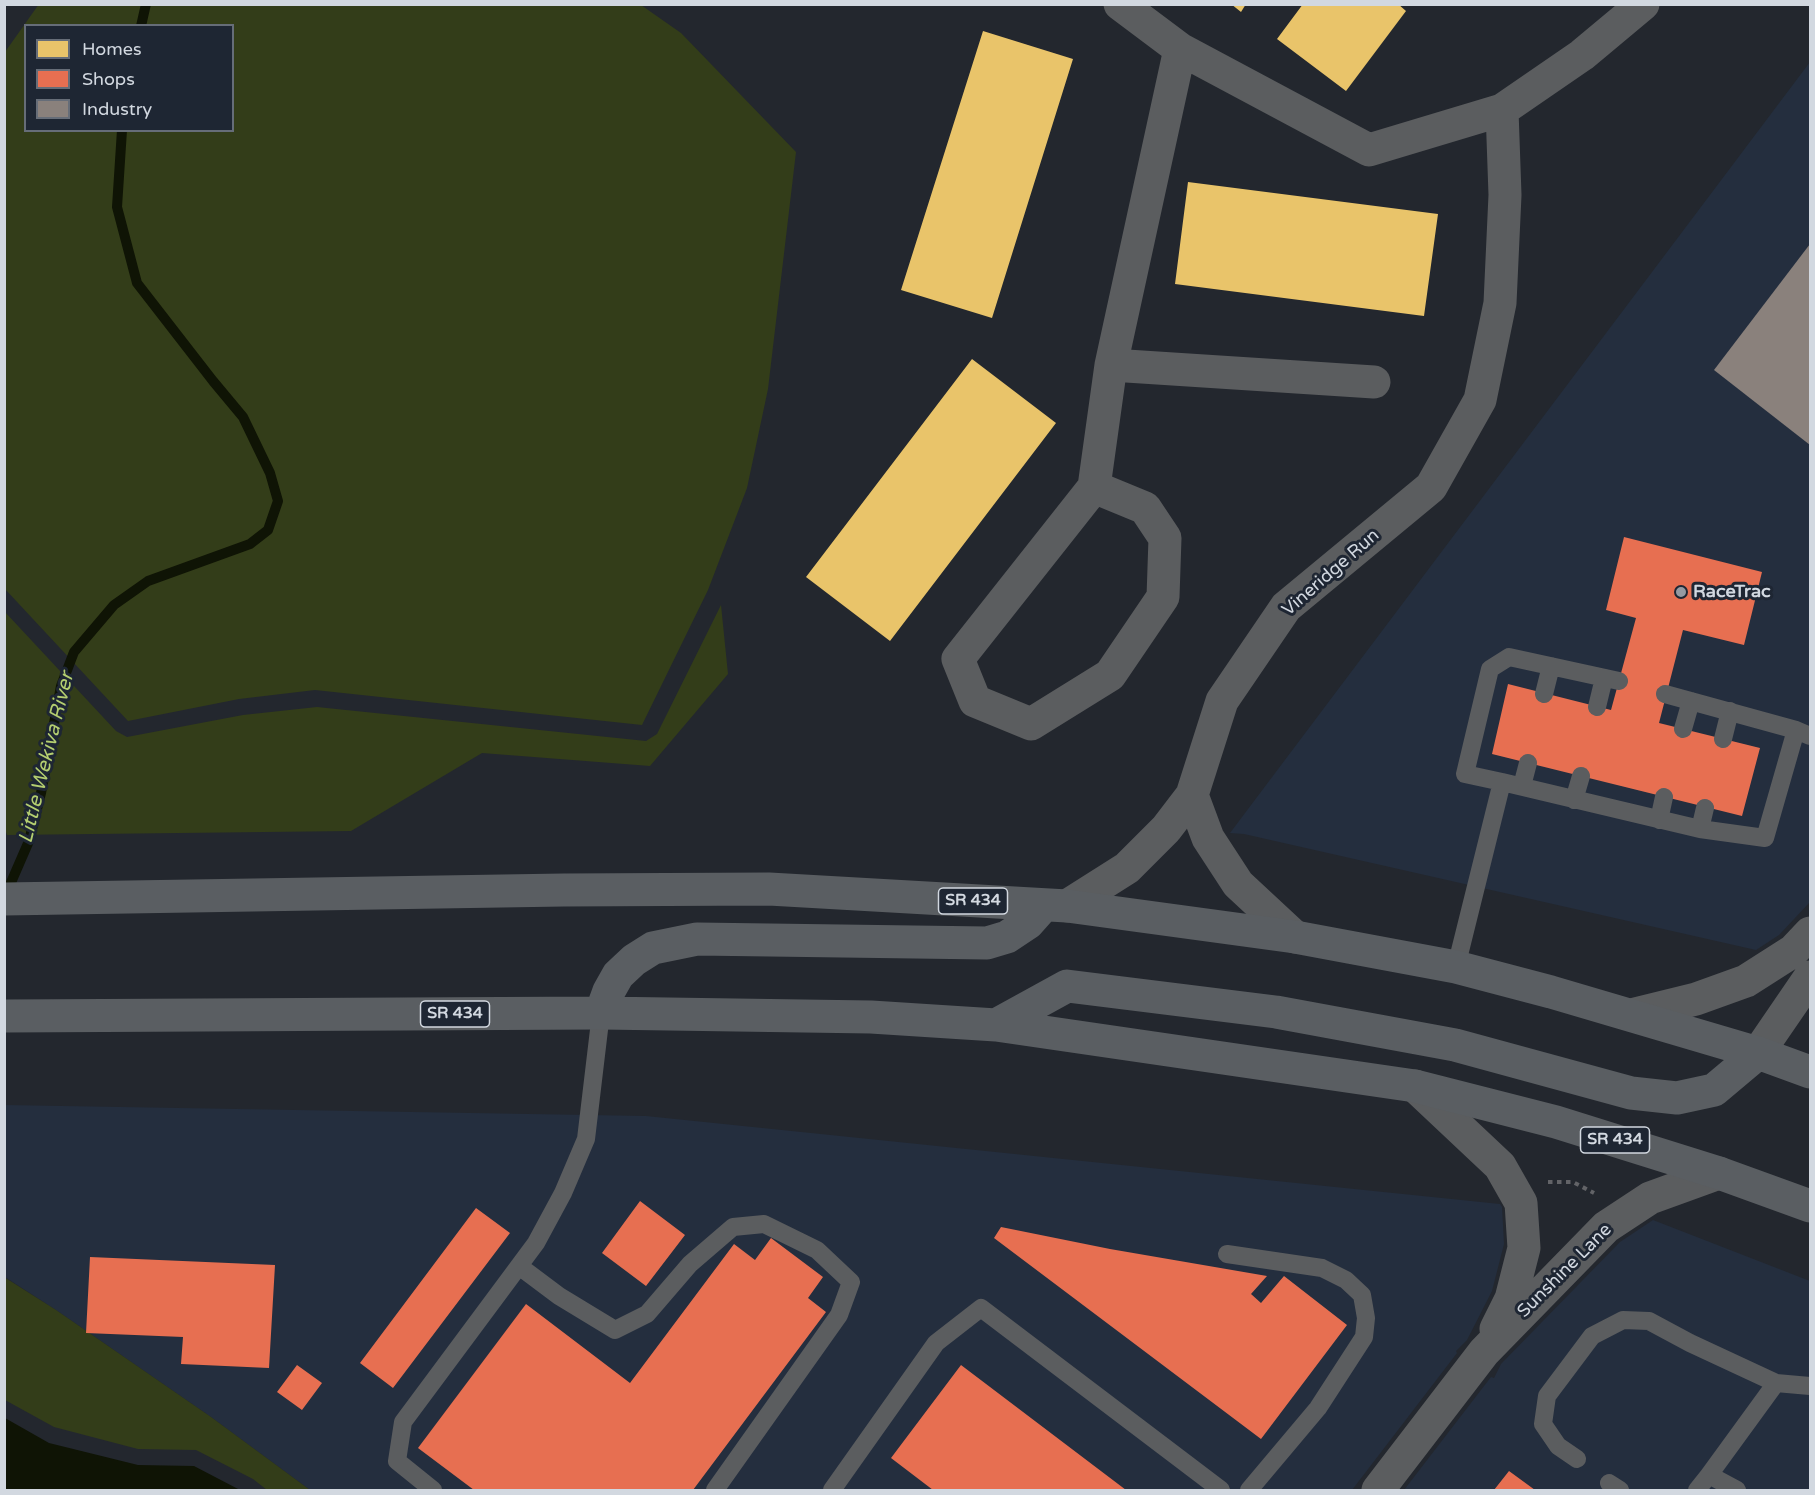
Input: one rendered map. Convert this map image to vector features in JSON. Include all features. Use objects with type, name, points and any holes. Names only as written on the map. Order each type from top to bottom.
[{"type":"main road","name":"SR 434","points":[[4,899],[769,889],[1055,905],[1295,937],[1456,967],[1758,1053],[1810,1072]]},
{"type":"main road","points":[[601,1013],[618,975],[634,960],[653,948],[697,939],[987,943],[1006,937],[1055,905]]},
{"type":"main road","points":[[996,1025],[1067,986],[1276,1012],[1366,1028],[1455,1045],[1631,1093],[1677,1098],[1714,1090],[1758,1053]]},
{"type":"main road","name":"SR 434","points":[[4,1016],[601,1013],[871,1017],[996,1025],[1415,1086],[1556,1122],[1719,1173],[1810,1206]]},
{"type":"street","points":[[1120,4],[1180,49],[1369,150],[1502,110],[1582,55],[1643,4]]},
{"type":"street","points":[[1094,487],[1145,508],[1165,538],[1163,597],[1110,675],[1031,724],[975,701],[958,659],[1094,487],[1111,365],[1180,49]]},
{"type":"street","name":"Vineridge Run","points":[[1055,905],[1127,868],[1166,829],[1192,795],[1222,701],[1286,607],[1431,487],[1480,400],[1500,303],[1504,195],[1502,110]]},
{"type":"street","points":[[1111,365],[1374,382]]},
{"type":"street","points":[[1192,795],[1208,838],[1238,884],[1295,937]]},
{"type":"street","points":[[1631,1016],[1696,999],[1746,981],[1793,951],[1810,933]]},
{"type":"street","points":[[1758,1053],[1810,977]]},
{"type":"street","name":"Sunshine Lane","points":[[1415,1086],[1500,1166],[1521,1203],[1524,1248],[1511,1299],[1484,1352]]},
{"type":"street","name":"Sunshine Lane","points":[[1378,1491],[1484,1352],[1606,1227],[1650,1198],[1719,1173]]},
{"type":"lane","points":[[1597,707],[1612,680],[1509,657],[1490,669],[1465,774],[1700,830],[1764,838],[1803,733],[1665,694]]},
{"type":"lane","points":[[1544,694],[1551,666]]},
{"type":"lane","points":[[1683,729],[1691,701]]},
{"type":"lane","points":[[1723,739],[1730,711]]},
{"type":"lane","points":[[1522,786],[1528,763]]},
{"type":"lane","points":[[1574,800],[1581,776]]},
{"type":"lane","points":[[1456,967],[1502,782]]},
{"type":"lane","points":[[1659,820],[1664,797]]},
{"type":"lane","points":[[1700,830],[1705,808]]},
{"type":"lane","points":[[433,1491],[398,1461],[403,1422],[519,1266],[542,1233],[563,1193],[586,1139],[601,1013]]},
{"type":"lane","points":[[519,1266],[559,1296],[615,1330],[647,1314],[690,1264],[733,1227],[764,1224],[817,1250],[852,1282],[839,1315],[715,1491]]},
{"type":"lane","points":[[1227,1254],[1322,1268],[1346,1280],[1362,1295],[1366,1318],[1364,1337],[1318,1408],[1249,1491]]},
{"type":"lane","points":[[832,1491],[936,1343],[981,1308],[1221,1491]]},
{"type":"lane","points":[[1577,1459],[1558,1446],[1543,1424],[1547,1396],[1592,1336],[1623,1320],[1649,1321],[1776,1383],[1810,1386]]},
{"type":"lane","points":[[1697,1491],[1776,1383]]},
{"type":"lane","points":[[1710,1475],[1737,1491]]},
{"type":"path","points":[[1547,1182],[1573,1182],[1601,1197]]},
{"type":"shaded area","points":[[1810,62],[1810,902],[1779,935],[1756,950],[1244,834],[1230,833]]},
{"type":"shaded area","points":[[4,1105],[646,1116],[1500,1204],[1504,1244],[1492,1291],[1467,1340],[1456,1351],[1457,1353],[1352,1490],[310,1490],[211,1417],[5,1277]]},
{"type":"shaded area","points":[[1653,1220],[1810,1281],[1810,1490],[1404,1490],[1491,1377],[1494,1378],[1501,1364],[1620,1242]]},
{"type":"shaded area","points":[[5,1418],[49,1443],[138,1465],[194,1466],[240,1490],[5,1490]]},
{"type":"green space","points":[[39,4],[641,5],[681,33],[796,152],[768,389],[747,488],[708,590],[642,725],[315,690],[239,699],[128,721],[5,589],[5,52],[24,25],[24,132],[234,132],[234,24],[25,24]]},
{"type":"green space","points":[[721,605],[728,674],[650,766],[482,753],[351,831],[7,835],[5,829],[5,612],[116,731],[127,737],[243,715],[317,707],[646,741],[657,734]]},
{"type":"green space","points":[[4,1277],[211,1417],[310,1490],[267,1490],[253,1479],[196,1450],[138,1449],[54,1427],[5,1400]]},
{"type":"building: Homes","points":[[1231,4],[1246,4],[1241,12]]},
{"type":"building: Homes","points":[[1303,4],[1398,4],[1406,11],[1346,91],[1277,39]]},
{"type":"building: Homes","points":[[983,31],[1073,59],[992,318],[901,290]]},
{"type":"building: Homes","points":[[1188,182],[1438,214],[1424,316],[1175,284]]},
{"type":"building: Homes","points":[[972,359],[1056,423],[890,641],[806,577]]},
{"type":"building: Shops","points":[[1624,537],[1762,572],[1744,645],[1683,630],[1659,723],[1760,748],[1742,816],[1492,754],[1508,684],[1611,710],[1636,618],[1606,610]]},
{"type":"building: Shops","points":[[640,1201],[685,1235],[646,1286],[602,1253]]},
{"type":"building: Shops","points":[[476,1208],[510,1233],[393,1388],[360,1363]]},
{"type":"building: Shops","points":[[1001,1227],[1110,1249],[1267,1276],[1251,1294],[1261,1303],[1284,1276],[1347,1325],[1261,1439],[994,1238]]},
{"type":"building: Shops","points":[[771,1238],[823,1277],[808,1298],[826,1312],[693,1490],[474,1490],[418,1448],[526,1304],[630,1383],[734,1244],[755,1260]]},
{"type":"building: Shops","points":[[90,1257],[275,1265],[269,1368],[181,1364],[183,1337],[86,1333]]},
{"type":"building: Shops","points":[[297,1365],[322,1383],[302,1410],[277,1392]]},
{"type":"building: Shops","points":[[961,1365],[1126,1490],[933,1490],[891,1458]]},
{"type":"building: Shops","points":[[1509,1471],[1535,1490],[1494,1490]]},
{"type":"building: Industry","points":[[1810,244],[1810,445],[1714,370]]},
{"type":"waterway","name":"Little Wekiva River","points":[[141,24],[146,4]]},
{"type":"waterway","name":"Little Wekiva River","points":[[6,894],[29,841],[41,793],[61,686],[74,652],[114,605],[148,581],[250,544],[268,530],[278,501],[270,473],[243,417],[137,283],[117,207],[122,132]]},
{"type":"place","name":"RaceTrac","points":[[1681,592]]}]
